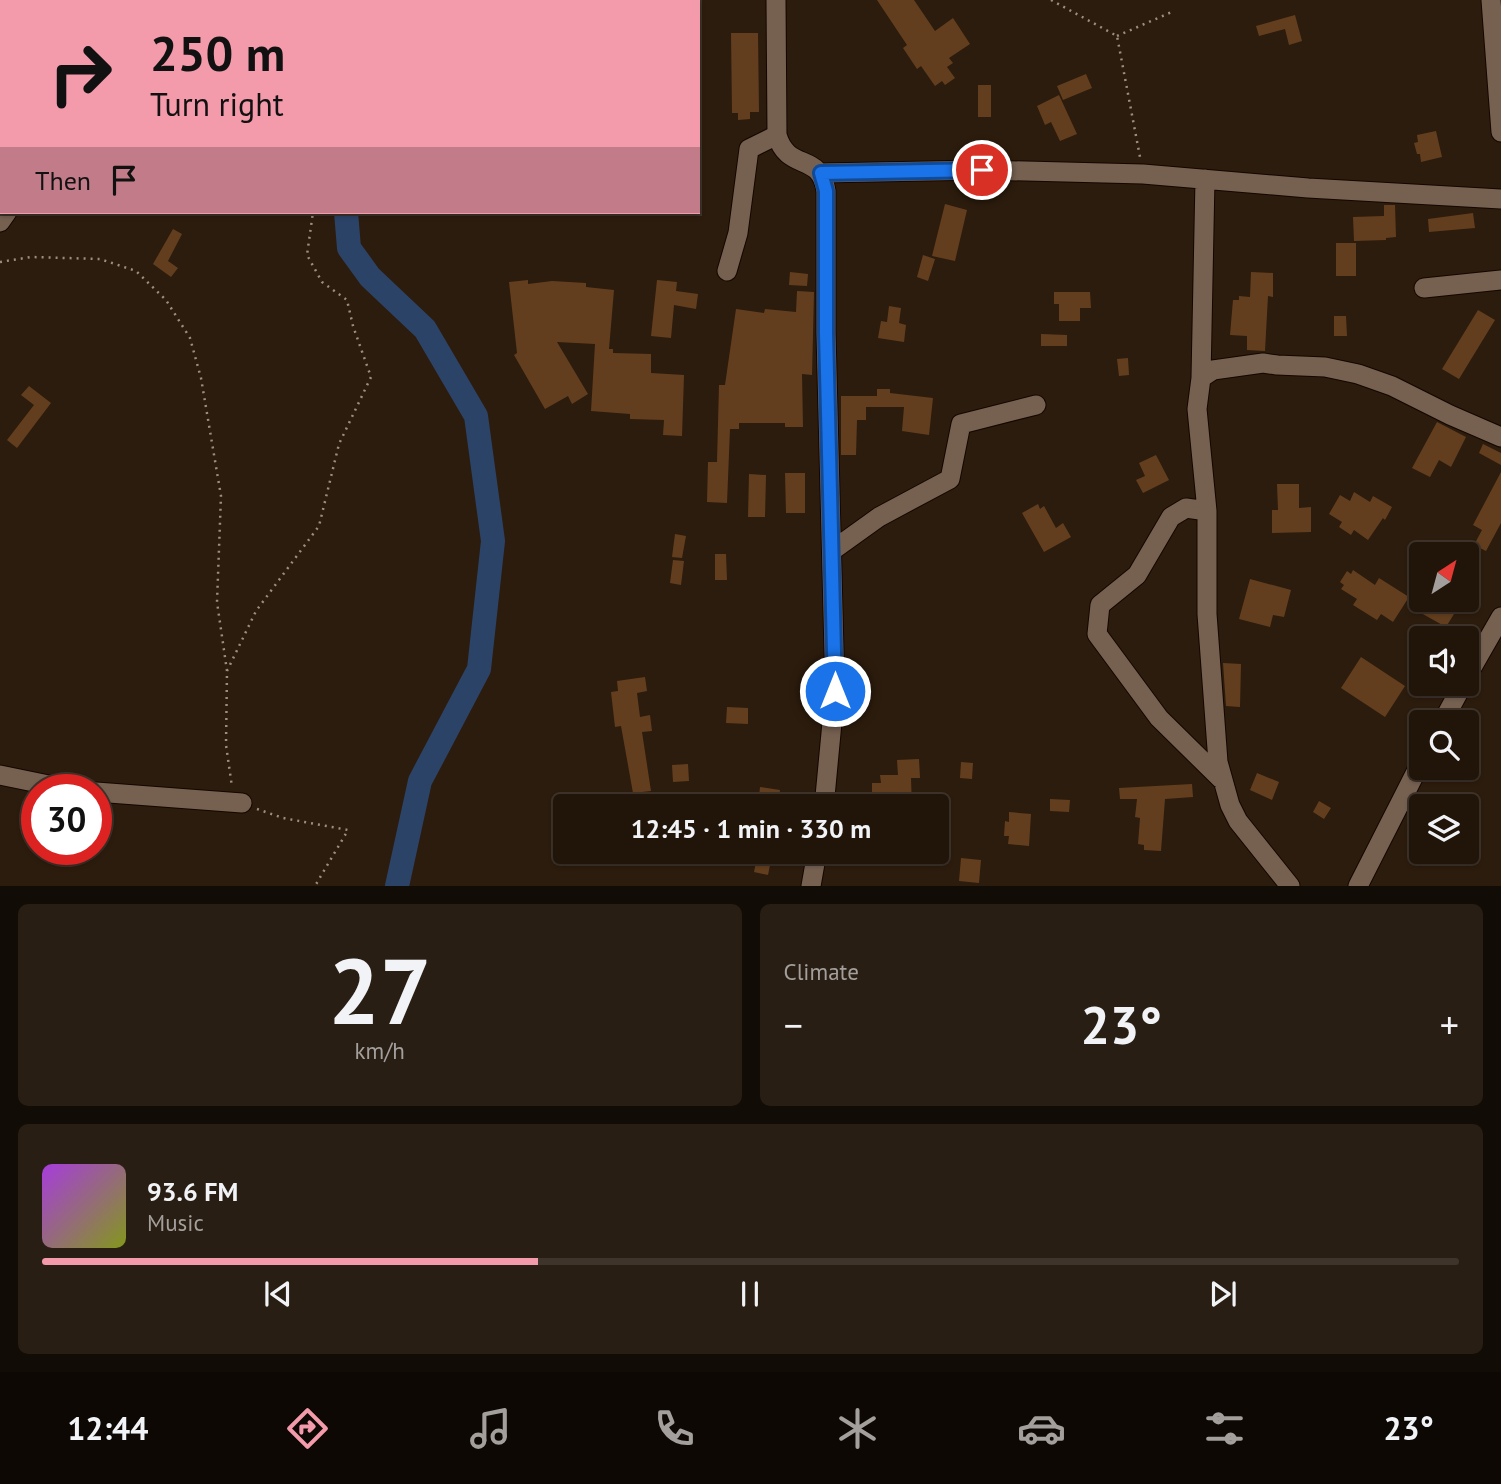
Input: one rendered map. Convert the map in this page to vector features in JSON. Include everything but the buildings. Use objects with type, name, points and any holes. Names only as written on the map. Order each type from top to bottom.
[{"type":"street","points":[[776,0],[778,135],[782,148],[792,159],[815,167],[821,173],[826,191],[826,333],[835,691],[825,794]]},
{"type":"street","points":[[1491,0],[1501,132]]},
{"type":"street","points":[[727,271],[738,233],[749,149],[778,135]]},
{"type":"street","points":[[821,173],[982,170],[1143,174],[1501,199]]},
{"type":"street","points":[[1205,179],[1197,409],[1207,511],[1207,614],[1218,762],[1230,806],[1238,821],[1290,886]]},
{"type":"street","points":[[1424,288],[1501,281]]},
{"type":"street","points":[[1200,379],[1213,370],[1237,365],[1263,363],[1325,367],[1358,374],[1392,386],[1501,437]]},
{"type":"street","points":[[833,550],[879,517],[950,479],[961,424],[1036,405]]},
{"type":"street","points":[[1207,511],[1186,508],[1171,517],[1137,575],[1100,605],[1097,634],[1159,718],[1224,782]]},
{"type":"street","points":[[1479,655],[1501,617]]},
{"type":"street","points":[[0,775],[21,779]]},
{"type":"street","points":[[1358,886],[1412,780]]},
{"type":"street","points":[[112,793],[242,803]]},
{"type":"street","points":[[811,886],[815,864]]},
{"type":"path","points":[[1051,0],[1117,36]]},
{"type":"path","points":[[1117,36],[1174,11]]},
{"type":"path","points":[[1117,36],[1143,174]]},
{"type":"path","points":[[227,670],[256,611],[319,526],[339,444],[371,377],[347,300],[322,282],[307,255],[313,214]]},
{"type":"path","points":[[0,262],[31,257],[100,259],[136,271],[166,300],[190,338],[201,378],[221,496],[217,602],[227,670],[226,746],[230,784],[242,803],[283,818],[348,831],[315,886]]},
{"type":"waterway","points":[[346,214],[349,248],[370,277],[425,329],[476,416],[493,541],[479,669],[420,781],[397,886]]},
{"type":"route","points":[[835,691],[826,333],[826,191],[821,173],[982,170]]}]
